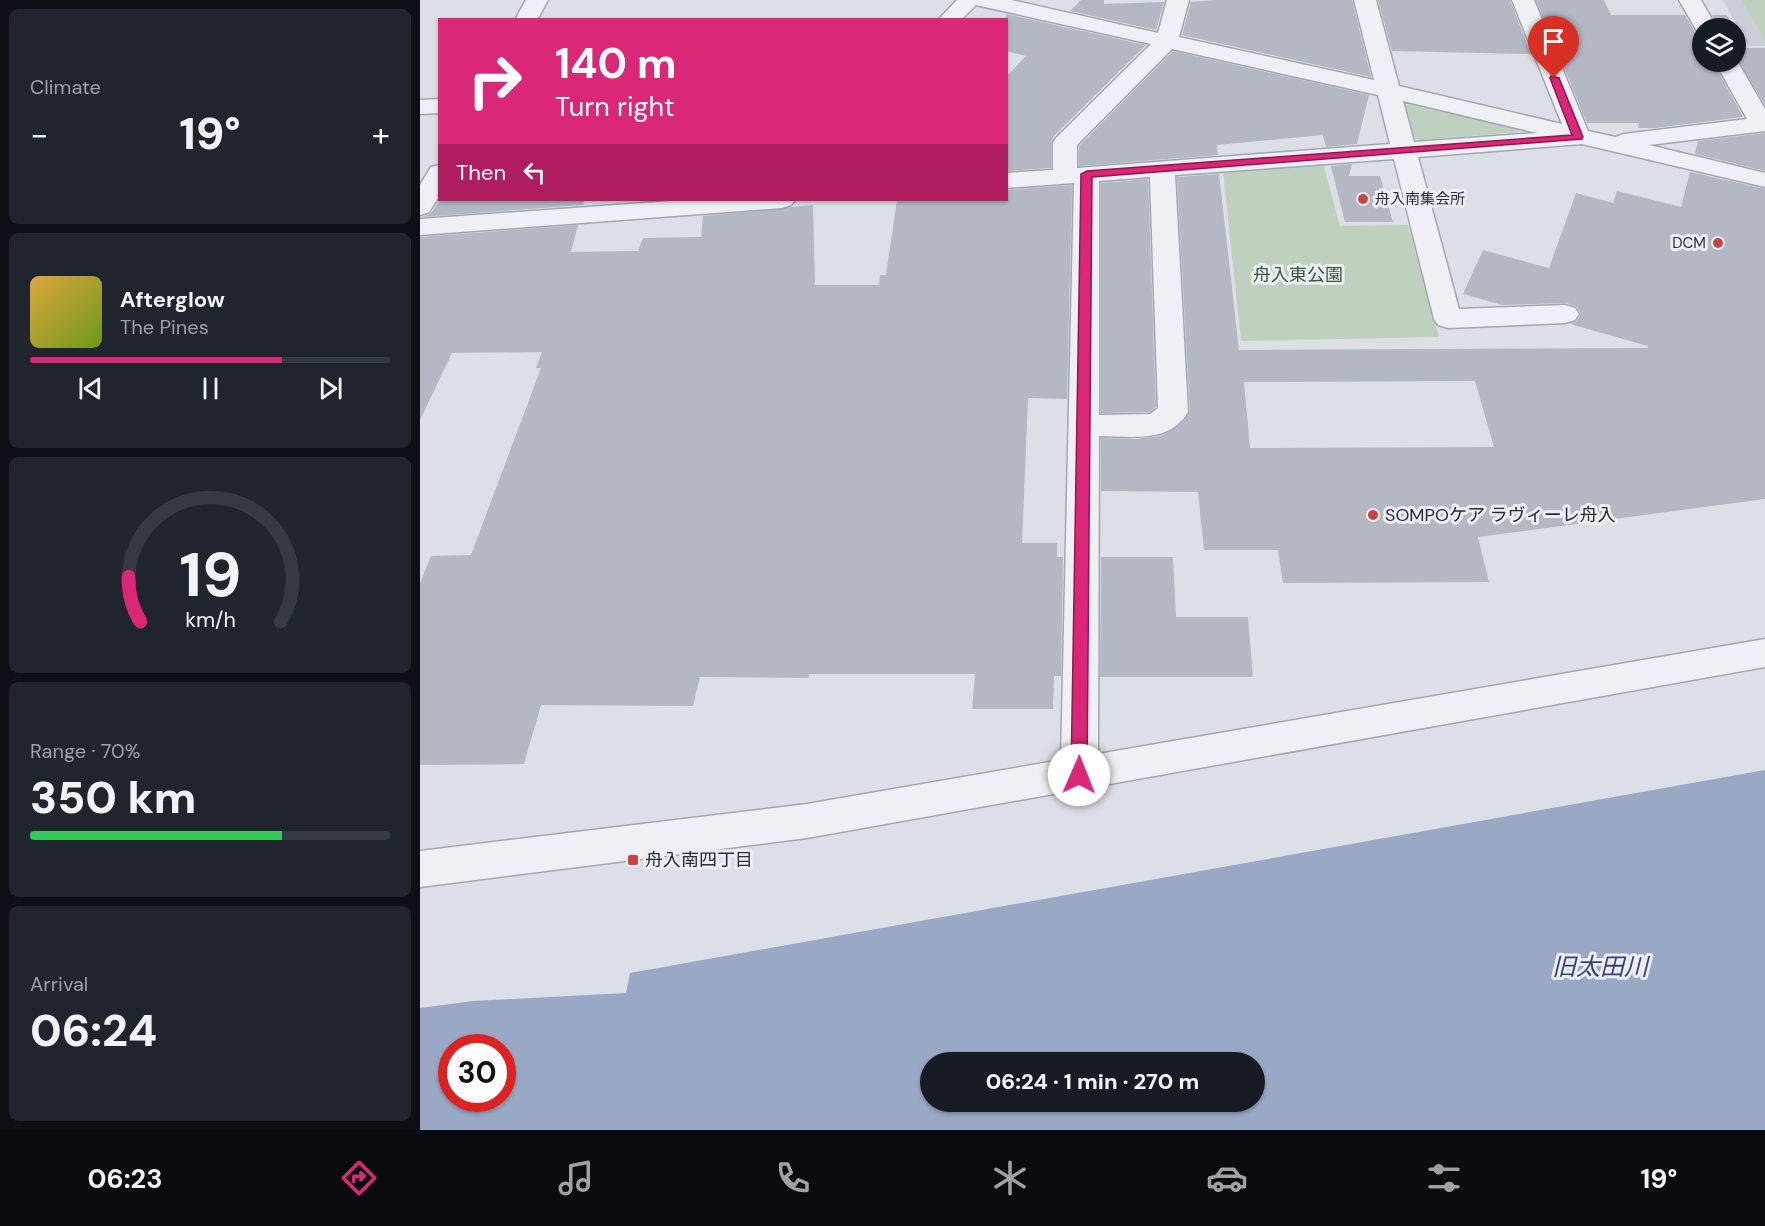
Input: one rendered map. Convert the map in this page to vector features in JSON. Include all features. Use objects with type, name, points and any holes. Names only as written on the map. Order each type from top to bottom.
[{"type":"street","points":[[527,18],[537,0]]},
{"type":"street","points":[[950,18],[969,0]]},
{"type":"street","points":[[982,0],[1387,90],[1614,146],[1765,180]]},
{"type":"street","points":[[1079,775],[1084,426],[1076,175],[1065,143],[1167,41],[1178,0]]},
{"type":"street","points":[[1365,0],[1448,319],[1565,314]]},
{"type":"street","points":[[1522,0],[1578,137]]},
{"type":"street","points":[[1690,0],[1701,18]]},
{"type":"street","points":[[1614,146],[1630,139],[1763,124],[1732,72]]},
{"type":"street","points":[[420,107],[438,106]]},
{"type":"street","points":[[1008,181],[1578,137]]},
{"type":"street","points":[[1084,426],[1156,425],[1173,412],[1162,169]]},
{"type":"street","points":[[420,207],[438,176]]},
{"type":"street","points":[[420,227],[769,201]]},
{"type":"street","points":[[420,869],[807,821],[1765,653]]},
{"type":"shaded area","points":[[1723,0],[1765,0],[1765,46],[1748,46],[1746,18],[1733,18]]},
{"type":"green space","points":[[1741,0],[1765,0],[1765,40]]},
{"type":"green space","points":[[1409,104],[1517,127],[1518,132],[1421,140],[1412,138],[1403,106]]},
{"type":"green space","name":"舟入東公園","points":[[1323,163],[1340,226],[1408,225],[1439,337],[1241,341],[1223,171]]},
{"type":"water","name":"旧太田川","points":[[1765,770],[1765,1130],[420,1130],[420,1008],[473,1001],[626,993],[630,973]]},
{"type":"building","points":[[1081,0],[1104,0],[1104,4],[1164,2],[1156,30],[1070,11]]},
{"type":"building","points":[[1352,0],[1371,77],[1182,35],[1191,2]]},
{"type":"building","points":[[1378,0],[1510,0],[1531,54],[1392,51]]},
{"type":"building","points":[[1536,0],[1604,0],[1611,15],[1685,15],[1692,27],[1692,72],[1718,72],[1743,117],[1655,128],[1638,128],[1639,123],[1587,123]]},
{"type":"building","points":[[1006,14],[1146,45],[1054,136],[1051,143],[1051,168],[1008,171],[1008,75],[1026,56],[1008,52],[1008,18]]},
{"type":"building","points":[[1712,15],[1727,15],[1729,18],[1714,18]]},
{"type":"building","points":[[1746,48],[1765,48],[1765,105],[1745,72]]},
{"type":"building","points":[[1173,51],[1369,95],[1357,144],[1326,147],[1323,135],[1217,145],[1218,155],[1079,166],[1079,146]]},
{"type":"building","points":[[1765,133],[1765,171],[1695,154],[1698,141]]},
{"type":"building","name":"舟入南集会所","points":[[1352,164],[1349,176],[1380,176],[1393,222],[1345,222],[1331,166]]},
{"type":"building","points":[[1690,172],[1765,189],[1765,499],[1478,537],[1489,582],[1283,583],[1278,550],[1204,550],[1198,492],[1101,491],[1101,438],[1136,439],[1161,436],[1181,424],[1190,412],[1177,177],[1219,174],[1239,350],[1648,348],[1648,346],[1570,324],[1577,321],[1581,313],[1576,306],[1566,303],[1502,305],[1463,294],[1483,250],[1549,268],[1576,193],[1613,203],[1617,191],[1681,207]],"holes":[[[1475,381],[1494,447],[1250,448],[1244,382]]]},
{"type":"building","points":[[1148,179],[1156,407],[1149,412],[1101,413],[1101,183]]},
{"type":"building","points":[[1072,185],[1067,399],[1028,398],[1022,543],[1057,543],[1057,557],[1063,557],[1061,676],[1054,676],[1053,709],[972,709],[975,674],[809,674],[809,678],[700,677],[693,706],[541,705],[524,764],[420,765],[420,583],[431,556],[471,555],[541,368],[536,368],[542,352],[452,353],[420,420],[420,237],[578,225],[571,252],[638,251],[643,238],[701,237],[703,216],[813,205],[815,285],[879,285],[880,275],[886,275],[897,201],[1008,201],[1008,190]]},
{"type":"building","points":[[439,201],[584,201],[583,205],[422,217],[431,213]]},
{"type":"building","points":[[1101,557],[1173,557],[1176,617],[1248,617],[1253,677],[1100,677]]},
{"type":"place","name":"舟入南集会所","points":[[1363,199]]},
{"type":"place","name":"DCM","points":[[1718,243]]},
{"type":"place","name":"SOMPOケア ラヴィーレ舟入","points":[[1373,515]]},
{"type":"place","name":"舟入南四丁目","points":[[633,860]]},
{"type":"route","points":[[1079,775],[1087,174],[1403,152],[1578,137],[1554,78]]}]
